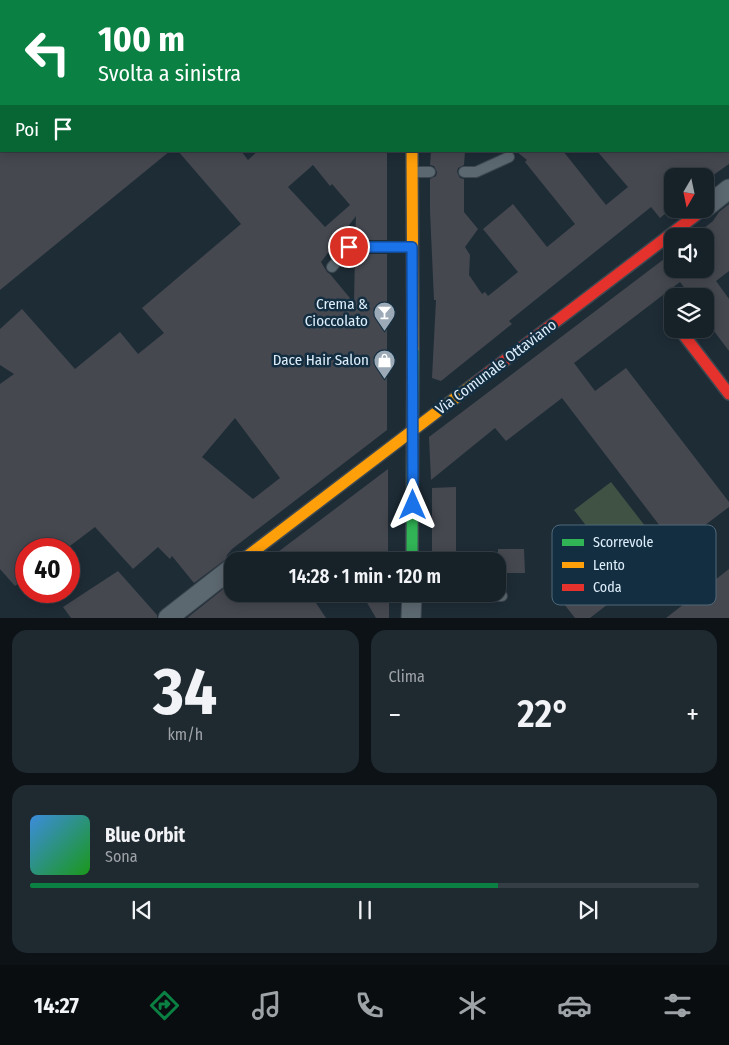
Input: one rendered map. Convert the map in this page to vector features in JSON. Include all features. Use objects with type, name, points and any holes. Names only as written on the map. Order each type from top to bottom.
[{"type":"street","points":[[412,152],[412,552]]},
{"type":"street","name":"Via Comunale Ottaviano","points":[[714,201],[729,190]]},
{"type":"street","name":"Via Comunale Ottaviano","points":[[253,552],[691,218]]},
{"type":"street","points":[[686,338],[729,394]]},
{"type":"street","points":[[168,618],[224,574]]},
{"type":"street","points":[[412,602],[412,618]]},
{"type":"lane","points":[[464,172],[476,172],[509,157]]},
{"type":"lane","points":[[412,172],[430,172]]},
{"type":"lane","points":[[332,267],[349,247],[412,247]]},
{"type":"green space","points":[[611,482],[644,525],[586,525],[574,510]]},
{"type":"building","points":[[0,152],[169,152],[0,290]]},
{"type":"building","points":[[179,152],[242,152],[248,160],[257,152],[387,152],[387,240],[355,240],[356,216],[321,262],[327,272],[354,303],[355,254],[387,254],[387,430],[230,552],[224,552],[224,560],[194,583],[172,556],[170,559],[158,547],[133,569],[95,527],[80,538],[15,538],[15,586],[0,569],[0,384],[14,374],[0,365],[0,329],[22,309],[75,369],[120,332],[138,354],[164,333],[142,308],[241,224]],"holes":[[[313,165],[330,186],[332,184],[350,205],[325,227],[288,187]],[[235,418],[280,478],[253,499],[202,457]]]},
{"type":"building","points":[[431,152],[465,152],[464,165],[458,168],[457,172],[460,178],[464,179],[464,212],[478,229],[465,247],[470,255],[469,275],[482,294],[485,292],[488,296],[518,272],[483,229],[513,204],[547,247],[575,224],[525,162],[527,160],[517,152],[564,152],[606,205],[628,187],[598,152],[729,152],[729,164],[714,175],[714,168],[664,168],[664,215],[660,218],[651,207],[509,321],[512,324],[441,381],[432,378],[436,300],[434,300],[430,179],[436,176],[437,172],[434,166],[430,165]]},
{"type":"building","points":[[729,204],[729,271],[716,281],[729,299],[729,351],[714,331],[714,288],[685,288],[680,282],[672,288],[664,288],[664,294],[574,363],[595,391],[626,368],[729,502],[729,507],[705,525],[659,525],[562,398],[506,441],[495,428],[431,480],[429,437],[664,259],[664,278],[714,278],[714,228],[704,228],[713,221],[719,212]]},
{"type":"building","points":[[388,469],[388,551],[278,552]]},
{"type":"building","points":[[456,487],[456,552],[432,552],[432,488]]},
{"type":"building","points":[[498,549],[524,549],[525,573],[506,573],[506,552],[498,552]]},
{"type":"building","points":[[729,569],[729,618],[666,618],[683,605],[716,605],[716,579]]},
{"type":"building","points":[[118,571],[157,615],[157,618],[71,618],[63,607],[69,603],[80,603],[80,596]]},
{"type":"building","points":[[224,588],[224,602],[315,602],[326,618],[187,618]]},
{"type":"building","points":[[367,602],[389,602],[389,618],[376,618]]},
{"type":"building","points":[[565,605],[607,605],[590,618],[575,618]]},
{"type":"traffic: fast","points":[[412,552],[413,349]]},
{"type":"traffic: slow","points":[[412,152],[413,349]]},
{"type":"traffic: slow","points":[[253,552],[475,383]]},
{"type":"traffic: jam","points":[[475,383],[692,218]]},
{"type":"traffic: jam","points":[[686,338],[729,394]]},
{"type":"place","name":"Crema & Cioccolato","points":[[384,332]]},
{"type":"place","name":"Dace Hair Salon","points":[[385,379]]},
{"type":"route","points":[[349,247],[412,247],[413,505]]}]
